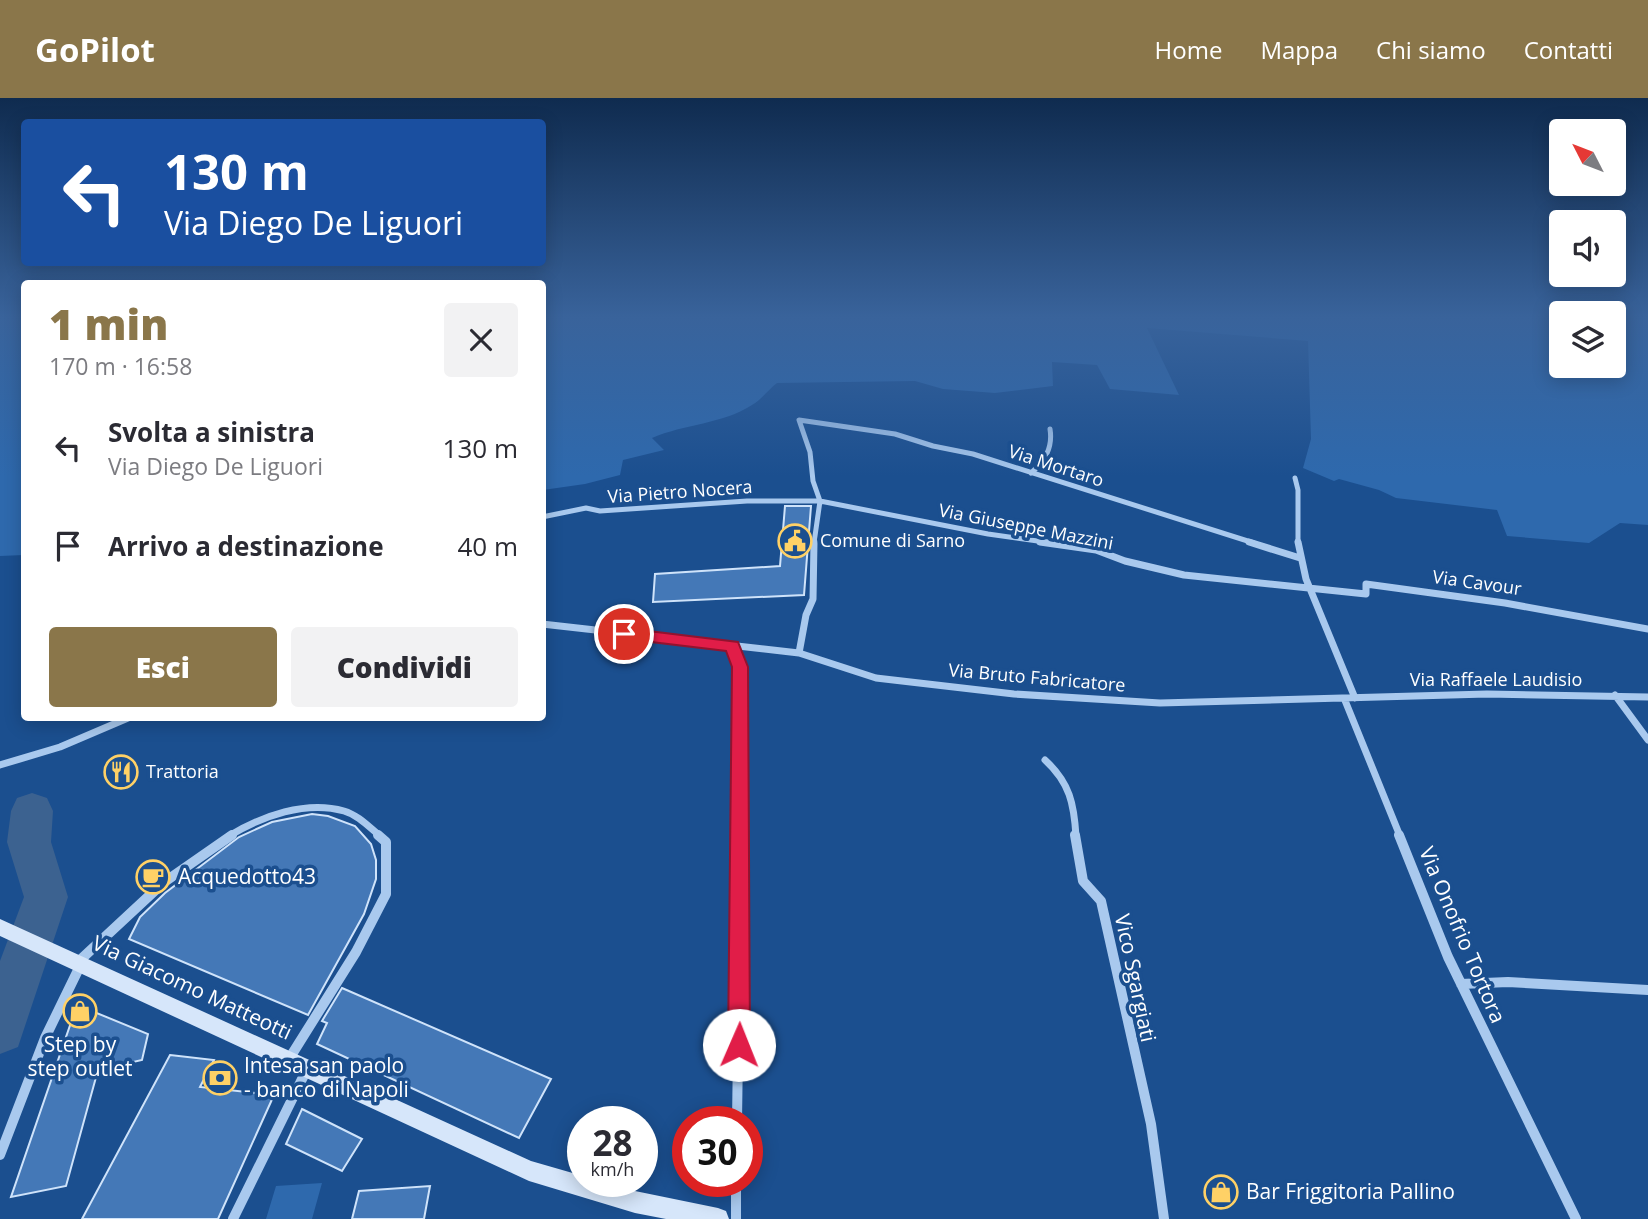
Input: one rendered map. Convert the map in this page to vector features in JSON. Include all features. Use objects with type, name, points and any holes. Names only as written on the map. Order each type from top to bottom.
[{"type":"street","name":"Via Mortaro","points":[[820,501],[813,481],[810,452],[799,420],[895,434],[933,446],[973,454],[1300,558]]},
{"type":"street","points":[[1031,472],[1045,461],[1052,437],[1049,429]]},
{"type":"street","points":[[1295,478],[1298,490],[1300,558],[1309,587],[1355,698]]},
{"type":"street","name":"Via Pietro Nocera","points":[[546,516],[586,509],[600,511],[747,501],[820,501]]},
{"type":"street","points":[[799,653],[806,615],[813,599],[814,541],[820,501]]},
{"type":"street","name":"Via Giuseppe Mazzini","points":[[820,501],[988,534],[1096,550],[1125,561],[1184,575],[1309,587]]},
{"type":"street","name":"Via Cavour","points":[[1309,587],[1366,594],[1366,584],[1437,593],[1648,629]]},
{"type":"street","name":"Via Bruto Fabricatore","points":[[546,624],[799,653],[876,678],[1014,694],[1160,703],[1344,698]]},
{"type":"street","points":[[732,646],[740,667],[741,942],[737,1106]]},
{"type":"street","name":"Via Raffaele Laudisio","points":[[1344,698],[1487,694],[1648,697]]},
{"type":"street","points":[[1615,695],[1648,740]]},
{"type":"street","name":"Via Onofrio Tortora","points":[[1344,698],[1461,984],[1576,1219]]},
{"type":"street","points":[[0,765],[60,747],[121,721]]},
{"type":"street","name":"Vico Sgargiati","points":[[1045,760],[1060,771],[1075,798],[1073,835],[1079,864],[1084,886],[1101,901],[1151,1124],[1164,1219]]},
{"type":"street","points":[[0,1155],[45,1038],[79,963],[127,913],[222,838],[270,814],[306,807],[340,810],[357,817],[386,842],[386,894],[298,1064],[233,1219]]},
{"type":"street","name":"Via Giacomo Matteotti","points":[[0,927],[529,1171],[635,1202],[718,1219]]},
{"type":"street","points":[[1461,984],[1508,982],[1648,990]]},
{"type":"street","points":[[736,1197],[736,1219]]},
{"type":"shaded area","points":[[0,371],[21,371],[21,555],[0,556]]},
{"type":"shaded area","points":[[546,371],[1052,371],[1053,386],[995,393],[943,389],[915,381],[777,383],[755,403],[741,411],[652,438],[664,450],[623,460],[620,475],[546,490]]},
{"type":"shaded area","points":[[1100,371],[1168,371],[1179,395],[1110,389]]},
{"type":"shaded area","points":[[1309,371],[1549,371],[1549,378],[1626,378],[1626,371],[1648,371],[1648,525],[1620,523],[1589,543],[1507,536],[1497,510],[1396,498],[1379,490],[1339,479],[1334,481],[1303,468],[1311,439]]},
{"type":"shaded area","points":[[322,1183],[312,1219],[266,1219],[276,1186]]},
{"type":"building","name":"Comune di Sarno","points":[[785,506],[811,506],[804,595],[653,602],[655,574],[780,566]]},
{"type":"building","points":[[312,814],[328,816],[355,826],[371,844],[376,860],[376,879],[364,914],[308,1015],[129,939],[140,917],[165,893],[239,837],[272,822]]},
{"type":"building","points":[[342,988],[551,1079],[519,1138],[317,1044],[327,1023],[322,1021]]},
{"type":"building","points":[[77,1005],[148,1034],[142,1060],[98,1070],[66,1186],[11,1197]]},
{"type":"building","points":[[170,1055],[214,1060],[200,1087],[274,1095],[218,1219],[82,1219]]},
{"type":"building","points":[[302,1109],[362,1139],[342,1171],[286,1144]]},
{"type":"building","points":[[430,1186],[424,1219],[352,1219],[359,1191]]},
{"type":"waterway","points":[[0,1029],[46,897],[29,842],[32,811]]},
{"type":"place","name":"Comune di Sarno","points":[[795,541]]},
{"type":"place","name":"Trattoria","points":[[121,772]]},
{"type":"place","name":"Acquedotto43","points":[[153,877]]},
{"type":"place","name":"Step by step outlet","points":[[80,1011]]},
{"type":"place","name":"Intesa san paolo - banco di Napoli","points":[[220,1078]]},
{"type":"place","name":"Bar Friggitoria Pallino","points":[[1221,1192]]},
{"type":"route","points":[[624,634],[732,646],[740,667],[739,1045]]}]
